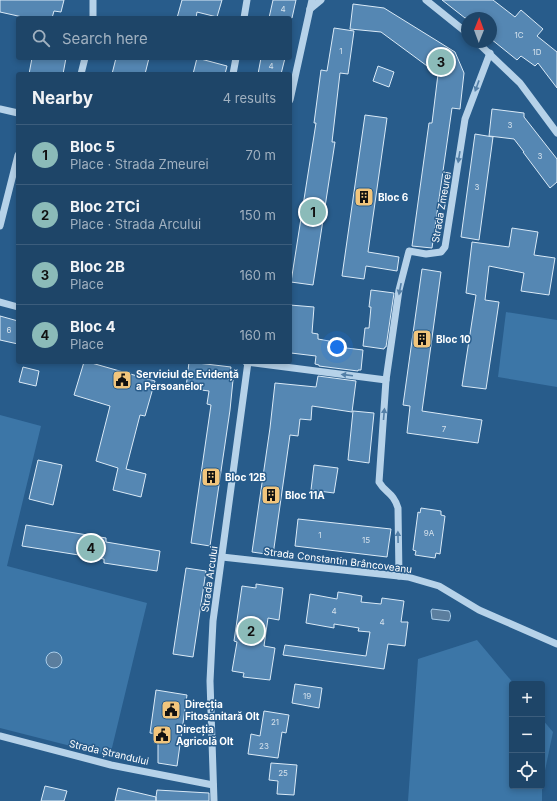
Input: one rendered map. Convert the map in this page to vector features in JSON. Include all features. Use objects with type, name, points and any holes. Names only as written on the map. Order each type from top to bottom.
[{"type":"street","points":[[93,0],[93,16]]},
{"type":"street","points":[[244,16],[247,0]]},
{"type":"street","points":[[292,91],[312,0]]},
{"type":"street","points":[[310,10],[321,0]]},
{"type":"street","points":[[426,0],[461,28]]},
{"type":"street","points":[[484,48],[520,83],[557,132]]},
{"type":"street","name":"Strada Zmeurei","points":[[399,576],[398,508],[395,499],[382,488],[379,482],[386,380],[399,290],[409,252],[436,254],[441,252],[445,247],[465,119],[490,53]]},
{"type":"street","points":[[82,72],[84,60]]},
{"type":"street","points":[[233,72],[236,60]]},
{"type":"street","points":[[0,109],[16,113]]},
{"type":"street","points":[[0,226],[16,163]]},
{"type":"street","points":[[0,302],[16,306]]},
{"type":"street","name":"Strada Arcului","points":[[214,801],[210,681],[213,621],[248,364]]},
{"type":"street","points":[[263,364],[386,380]]},
{"type":"street","name":"Strada Constantin Brâncoveanu","points":[[222,556],[408,577],[439,586],[479,610],[557,644]]},
{"type":"street","name":"Strada Ștrandului","points":[[0,736],[111,765],[214,785]]},
{"type":"shaded area","points":[[506,312],[557,320],[557,387],[498,377]]},
{"type":"shaded area","points":[[0,415],[41,426],[7,566],[147,603],[110,756],[0,728]]},
{"type":"shaded area","points":[[432,609],[449,611],[449,621],[432,619]]},
{"type":"shaded area","points":[[477,640],[511,681],[509,681],[509,789],[542,789],[542,801],[408,801],[418,659]]},
{"type":"shaded area","points":[[54,652],[61,657],[62,660],[57,667],[54,668],[47,663],[46,660],[51,653]]},
{"type":"shaded area","points":[[545,723],[553,732],[545,771]]},
{"type":"building","points":[[0,0],[64,0],[61,12],[54,11],[53,16],[18,16],[0,12]]},
{"type":"building","points":[[182,0],[222,0],[217,16],[197,12],[196,16],[178,16]]},
{"type":"building","points":[[273,0],[296,0],[292,18],[292,16],[269,16]]},
{"type":"building","points":[[442,0],[493,0],[515,17],[521,10],[543,29],[537,36],[557,52],[557,88],[538,63],[535,66],[521,56],[517,60],[497,44],[497,12],[461,12],[461,15]]},
{"type":"building","points":[[353,4],[384,8],[455,52],[464,73],[460,109],[452,108],[432,248],[412,246],[429,123],[432,123],[438,74],[381,32],[350,29]]},
{"type":"building","points":[[334,28],[354,31],[348,74],[340,73],[332,142],[335,142],[313,285],[292,282],[292,276],[316,123],[314,123],[321,70],[327,71]]},
{"type":"building","points":[[32,60],[66,60],[63,72],[29,72]]},
{"type":"building","points":[[116,60],[148,60],[146,72],[112,72]]},
{"type":"building","points":[[196,60],[204,60],[227,66],[226,72],[194,72]]},
{"type":"building","points":[[261,60],[284,60],[282,72],[258,72]]},
{"type":"building","points":[[378,66],[394,72],[389,87],[373,81]]},
{"type":"building","points":[[492,109],[524,113],[524,117],[557,159],[557,182],[550,188],[514,139],[489,136]]},
{"type":"building","name":"Bloc 6","points":[[365,115],[387,118],[368,252],[399,257],[397,271],[366,266],[364,279],[342,276]]},
{"type":"building","points":[[475,134],[493,137],[479,240],[461,237]]},
{"type":"building","points":[[512,228],[538,232],[534,255],[555,258],[549,295],[521,291],[524,273],[489,266],[485,300],[499,302],[486,389],[462,386],[476,295],[466,293],[472,242],[509,247]]},
{"type":"building","points":[[422,269],[441,272],[422,411],[482,420],[478,443],[407,433],[410,406],[403,405]]},
{"type":"building","points":[[371,290],[394,293],[386,347],[384,349],[363,346],[365,328],[369,328]]},
{"type":"building","points":[[292,305],[314,307],[312,333],[318,334],[318,339],[329,341],[329,344],[338,345],[338,347],[363,350],[361,370],[358,371],[319,366],[315,364],[316,356],[292,353]]},
{"type":"building","points":[[0,316],[16,320],[16,344],[0,340]]},
{"type":"building","points":[[83,364],[95,364],[155,381],[145,416],[140,415],[126,469],[146,474],[141,497],[113,490],[118,468],[96,461],[110,406],[74,395]]},
{"type":"building","name":"Bloc 12B","points":[[189,364],[206,364],[231,367],[229,380],[233,380],[230,410],[210,546],[191,543],[211,405],[207,404],[209,391],[186,388]]},
{"type":"building","points":[[23,367],[39,371],[36,386],[19,382]]},
{"type":"building","points":[[318,376],[356,381],[352,412],[312,406],[311,420],[300,419],[298,436],[290,435],[273,555],[252,552],[275,383],[316,387]]},
{"type":"building","points":[[353,411],[374,413],[369,463],[348,460]]},
{"type":"building","points":[[38,460],[62,465],[53,505],[29,499]]},
{"type":"building","points":[[314,465],[338,468],[334,493],[311,490]]},
{"type":"building","points":[[421,508],[441,511],[441,515],[445,516],[440,554],[436,553],[435,558],[415,555],[416,551],[413,550],[418,512],[420,513]]},
{"type":"building","points":[[298,519],[391,529],[387,557],[295,546]]},
{"type":"building","points":[[26,525],[106,538],[106,542],[160,551],[157,571],[104,563],[104,559],[22,546]]},
{"type":"building","points":[[186,568],[206,571],[193,657],[173,654]]},
{"type":"building","points":[[256,584],[283,588],[279,620],[268,618],[264,646],[275,648],[270,680],[243,677],[244,673],[232,671],[237,642],[234,641],[242,586],[256,588]]},
{"type":"building","points":[[338,592],[362,596],[361,602],[381,604],[382,598],[404,601],[401,622],[408,622],[405,646],[388,644],[384,669],[283,655],[285,645],[366,656],[370,632],[358,631],[359,628],[334,624],[334,628],[306,623],[310,594],[337,599]]},
{"type":"building","points":[[295,684],[322,688],[319,708],[292,703]]},
{"type":"building","points":[[156,690],[187,695],[177,766],[158,763],[158,734],[150,733]]},
{"type":"building","points":[[264,711],[289,715],[286,733],[282,732],[278,758],[248,754],[251,734],[260,736]]},
{"type":"building","points":[[271,763],[297,765],[294,795],[277,794],[278,781],[269,780]]},
{"type":"building","points":[[45,786],[67,791],[64,801],[41,801]]},
{"type":"building","points":[[118,788],[156,797],[157,790],[209,793],[209,801],[115,801]]},
{"type":"place","name":"Bloc 2B","points":[[441,62]]},
{"type":"place","name":"Bloc 6","points":[[364,197]]},
{"type":"place","name":"Bloc 5","points":[[313,212]]},
{"type":"place","name":"Bloc 10","points":[[422,339]]},
{"type":"place","name":"Serviciul de Evidență a Persoanelor","points":[[122,380]]},
{"type":"place","name":"Bloc 12B","points":[[211,477]]},
{"type":"place","name":"Bloc 11A","points":[[271,495]]},
{"type":"place","name":"Bloc 4","points":[[91,548]]},
{"type":"place","name":"Bloc 2TCi","points":[[251,631]]},
{"type":"place","name":"Direcția Fitosanitară Olt","points":[[171,710]]},
{"type":"place","name":"Direcția Agricolă Olt","points":[[162,735]]}]
